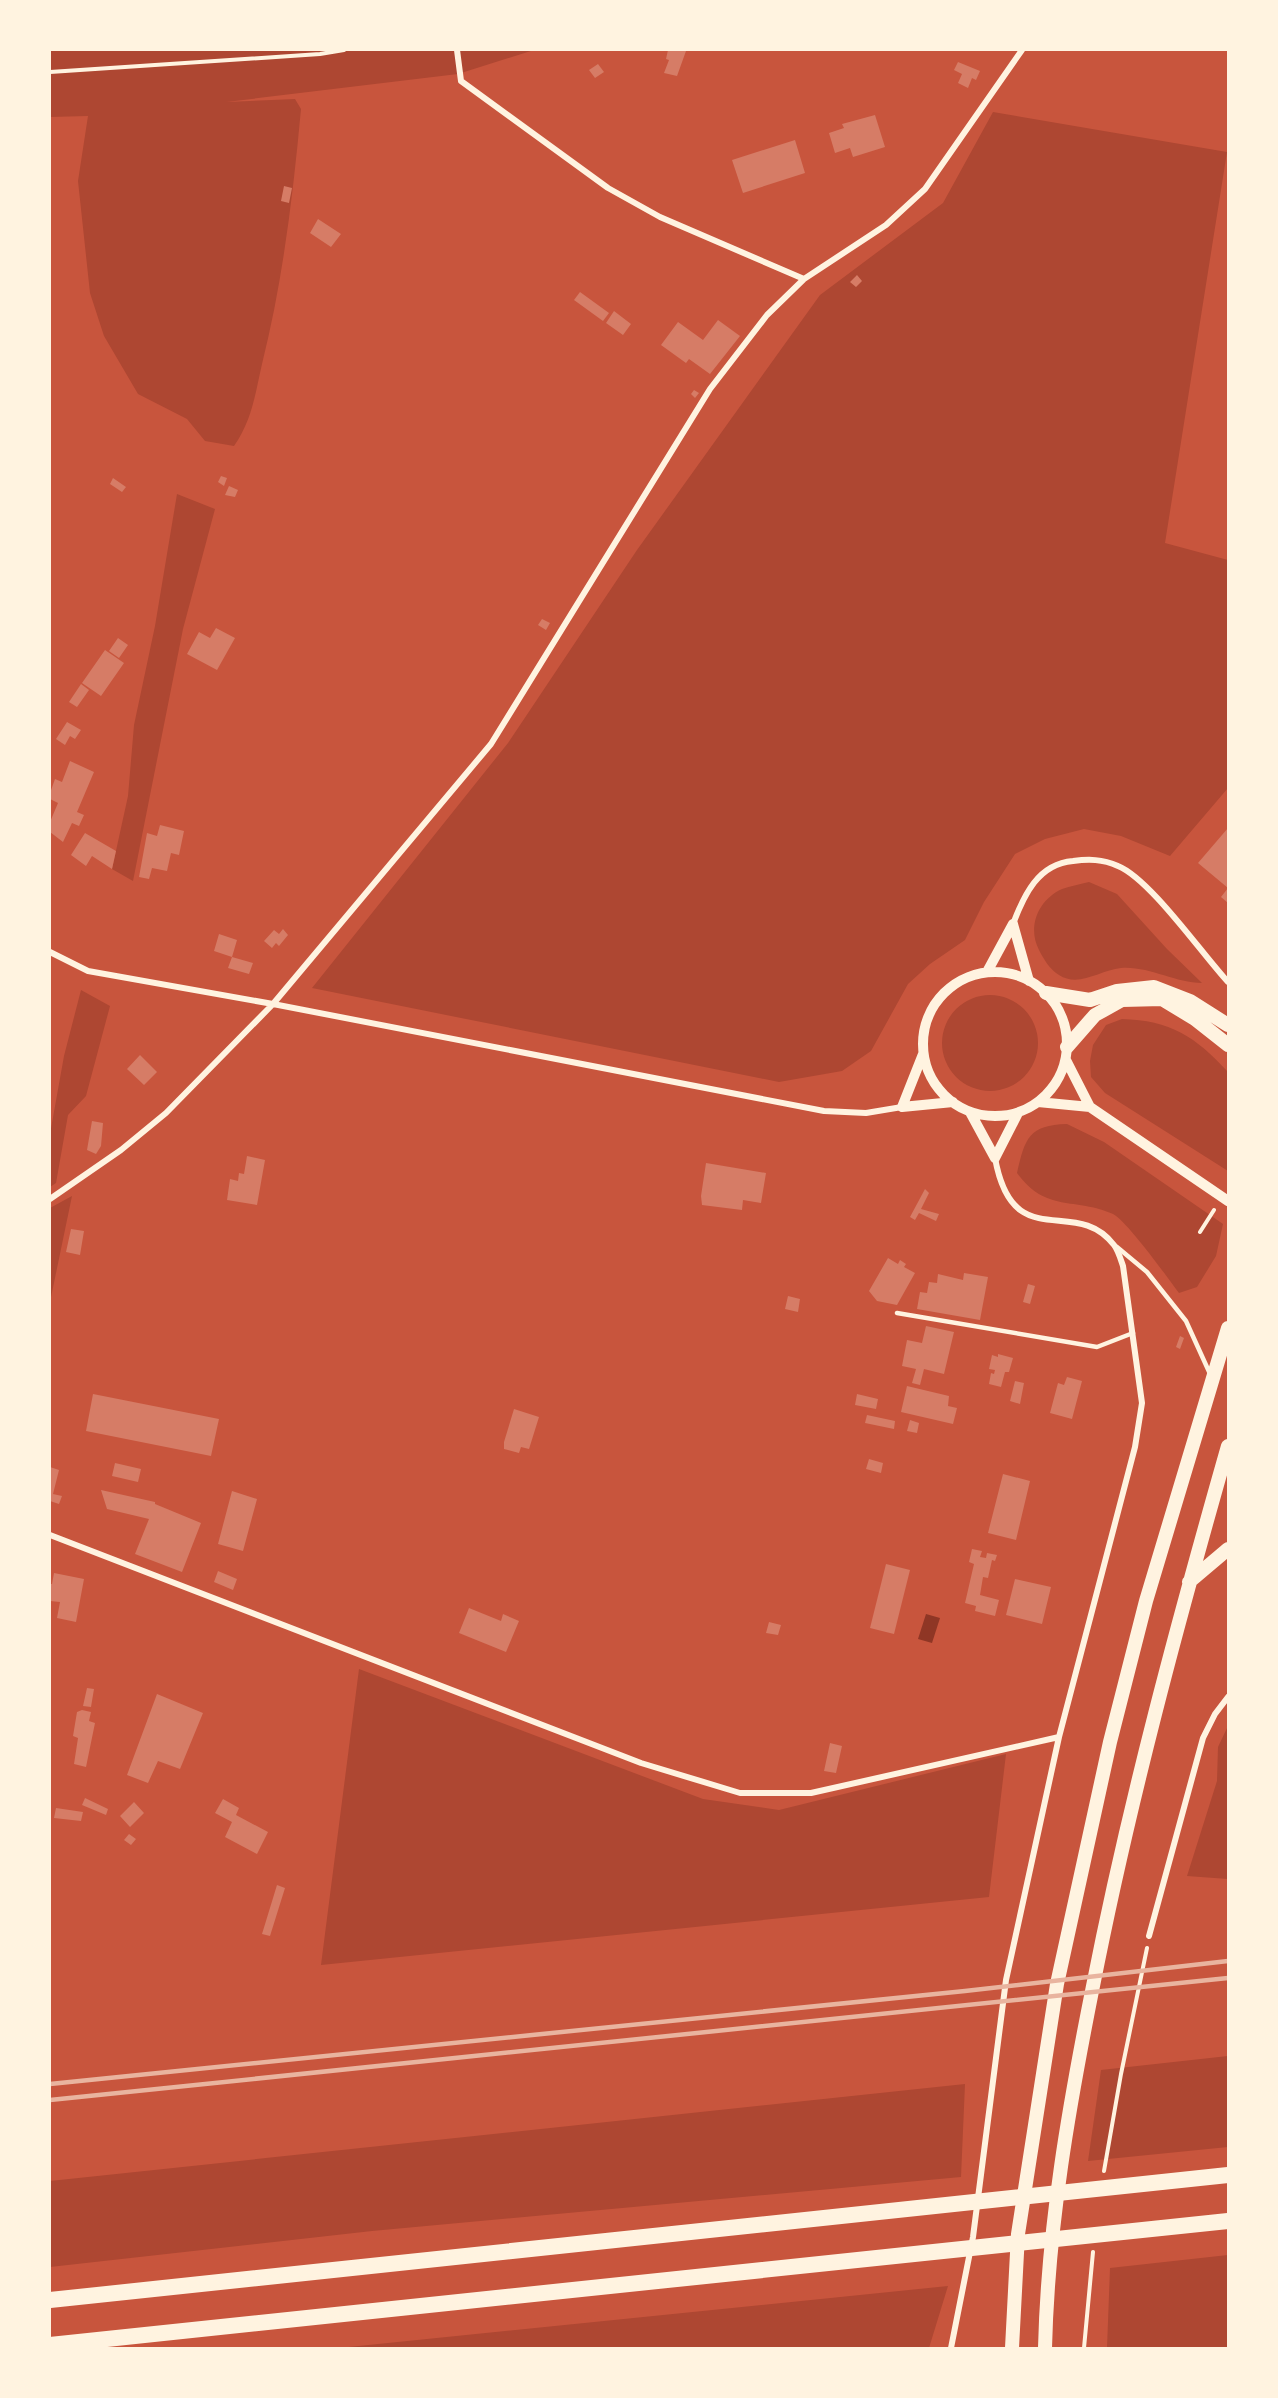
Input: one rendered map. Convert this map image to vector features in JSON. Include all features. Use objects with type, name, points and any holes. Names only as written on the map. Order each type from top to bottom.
[{"type":"highway","points":[[50,2300],[1228,2175]]},
{"type":"highway","points":[[50,2345],[1228,2222]]},
{"type":"main road","points":[[1046,993],[1090,1000],[1117,990],[1154,987],[1190,1001],[1228,1025]]},
{"type":"main road","points":[[1066,1054],[1095,1015],[1122,1000],[1162,999],[1228,1045]]},
{"type":"main road","points":[[1012,2349],[1018,2234],[1057,1984],[1110,1742],[1143,1612],[1228,1328]]},
{"type":"main road","points":[[1045,2349],[1051,2227],[1067,2118],[1112,1888],[1189,1581],[1228,1446]]},
{"type":"main road","points":[[1189,1581],[1228,1549]]},
{"type":"street","points":[[457,50],[461,81],[608,188],[660,217],[804,279]]},
{"type":"street","points":[[50,1199],[121,1150],[166,1113],[273,1004],[490,744],[710,389],[767,315],[804,279],[886,225],[925,189],[1022,50]]},
{"type":"street","points":[[987,972],[1030,886],[1044,872],[1065,861],[1094,858],[1120,866],[1140,881],[1228,982]]},
{"type":"street","points":[[1013,924],[1029,981]]},
{"type":"street","points":[[50,952],[88,971],[273,1004],[824,1111],[866,1113],[953,1102]]},
{"type":"street","points":[[902,1107],[923,1054],[924,1031],[932,1009],[946,991],[965,979],[987,972],[1016,975],[1029,981],[1046,993],[1058,1009],[1065,1027],[1066,1054],[1060,1076],[1038,1102],[1018,1113],[1000,1116],[970,1112],[953,1102],[933,1081],[923,1054]]},
{"type":"street","points":[[1066,1054],[1090,1107]]},
{"type":"street","points":[[1038,1102],[1090,1107],[1228,1201]]},
{"type":"street","points":[[951,2349],[973,2237],[1006,1980],[1059,1737],[1136,1447],[1142,1403],[1123,1266],[1114,1245],[1096,1230],[1076,1223],[1029,1217],[1009,1201],[999,1182],[995,1158],[970,1112]]},
{"type":"street","points":[[995,1158],[1018,1113]]},
{"type":"street","points":[[50,1535],[641,1763],[740,1793],[811,1793],[1059,1737]]},
{"type":"street","points":[[1149,1936],[1203,1738],[1215,1714],[1228,1696]]},
{"type":"lane","points":[[1114,1245],[1147,1272],[1186,1321],[1212,1379]]},
{"type":"lane","points":[[897,1313],[1097,1347],[1133,1333]]},
{"type":"path","points":[[50,72],[309,55],[344,50]]},
{"type":"path","points":[[1200,1232],[1214,1210]]},
{"type":"path","points":[[1103,2177],[1149,1936]]},
{"type":"path","points":[[1084,2349],[1094,2246]]},
{"type":"shaded area","points":[[50,50],[534,50],[458,74],[226,102],[295,99],[301,109],[291,205],[276,301],[252,407],[245,427],[234,446],[205,441],[187,419],[138,394],[104,336],[90,293],[78,181],[88,116],[50,117]]},
{"type":"shaded area","points":[[993,112],[1227,152],[1165,543],[1228,560],[1228,788],[1170,856],[1121,836],[1084,829],[1045,839],[1015,854],[984,902],[965,940],[930,964],[908,984],[871,1051],[842,1071],[779,1082],[312,988],[508,743],[637,550],[820,295],[943,203]]},
{"type":"shaded area","points":[[177,494],[215,509],[183,629],[133,881],[112,869],[128,796],[134,725],[155,626]]},
{"type":"shaded area","points":[[1089,882],[1117,894],[1167,949],[1202,983],[1131,968],[1113,969],[1074,980],[1067,979],[1053,970],[1047,964],[1036,941],[1034,932],[1037,915],[1041,907],[1054,894],[1062,889]]},
{"type":"shaded area","points":[[81,990],[110,1006],[86,1096],[68,1115],[56,1183],[50,1187],[50,1134],[64,1056]]},
{"type":"shaded area","points":[[990,995],[1008,999],[1024,1009],[1034,1025],[1038,1043],[1034,1061],[1024,1077],[1008,1087],[990,1091],[972,1087],[956,1077],[946,1061],[942,1043],[946,1025],[956,1009],[972,999]]},
{"type":"shaded area","points":[[1122,1019],[1154,1023],[1181,1033],[1205,1049],[1228,1072],[1228,1171],[1105,1093],[1091,1077],[1090,1061],[1093,1045],[1106,1025]]},
{"type":"shaded area","points":[[1067,1124],[1104,1142],[1223,1224],[1216,1256],[1197,1287],[1179,1293],[1137,1238],[1113,1214],[1050,1199],[1028,1186],[1017,1173],[1026,1142],[1031,1136],[1044,1127]]},
{"type":"shaded area","points":[[72,1196],[50,1302],[50,1208]]},
{"type":"shaded area","points":[[926,1614],[940,1618],[932,1643],[918,1639]]},
{"type":"shaded area","points":[[359,1669],[703,1799],[779,1810],[1006,1754],[989,1897],[321,1965]]},
{"type":"shaded area","points":[[1228,1726],[1228,1879],[1187,1876],[1217,1781],[1218,1747]]},
{"type":"shaded area","points":[[1228,2056],[1228,2147],[1088,2161],[1101,2070]]},
{"type":"shaded area","points":[[965,2084],[961,2177],[372,2231],[50,2267],[50,2181]]},
{"type":"shaded area","points":[[1228,2255],[1228,2348],[1107,2348],[1110,2268]]},
{"type":"shaded area","points":[[948,2286],[929,2348],[339,2348]]},
{"type":"building","points":[[668,50],[686,51],[677,76],[664,73],[669,60],[666,59]]},
{"type":"building","points":[[958,62],[980,71],[976,80],[972,78],[968,88],[958,83],[962,74],[954,70]]},
{"type":"building","points":[[598,64],[604,72],[595,78],[589,70]]},
{"type":"building","points":[[875,115],[885,147],[853,157],[850,148],[835,153],[829,133],[844,128],[842,124]]},
{"type":"building","points":[[795,140],[805,173],[743,193],[732,160]]},
{"type":"building","points":[[284,186],[292,188],[289,203],[281,201]]},
{"type":"building","points":[[318,219],[341,234],[331,247],[310,233]]},
{"type":"building","points":[[857,275],[862,281],[856,287],[850,282]]},
{"type":"building","points":[[580,292],[609,313],[603,321],[574,300]]},
{"type":"building","points":[[614,311],[631,324],[623,335],[606,323]]},
{"type":"building","points":[[718,320],[740,336],[710,374],[689,359],[686,363],[661,345],[678,322],[703,340]]},
{"type":"building","points":[[694,390],[699,393],[695,398],[691,394]]},
{"type":"building","points":[[221,476],[227,478],[224,486],[218,482]]},
{"type":"building","points":[[113,478],[126,487],[122,492],[110,484]]},
{"type":"building","points":[[229,486],[238,490],[235,497],[225,495]]},
{"type":"building","points":[[542,619],[550,623],[546,630],[538,625]]},
{"type":"building","points":[[216,628],[235,638],[217,670],[187,654],[199,632],[210,638]]},
{"type":"building","points":[[118,638],[128,645],[119,658],[109,651]]},
{"type":"building","points":[[105,650],[124,663],[101,696],[82,683]]},
{"type":"building","points":[[81,684],[89,690],[77,707],[69,702]]},
{"type":"building","points":[[67,722],[81,730],[75,739],[70,736],[65,745],[56,739]]},
{"type":"building","points":[[70,761],[94,772],[77,812],[84,815],[79,826],[72,823],[63,842],[50,832],[50,822],[58,803],[50,799],[50,793],[55,779],[62,782]]},
{"type":"building","points":[[160,825],[184,831],[179,855],[171,853],[167,871],[152,868],[149,879],[139,877],[147,833],[157,836]]},
{"type":"building","points":[[1228,828],[1228,888],[1198,863]]},
{"type":"building","points":[[85,833],[116,851],[112,869],[92,856],[86,866],[71,855]]},
{"type":"building","points":[[1228,888],[1228,903],[1221,897]]},
{"type":"building","points":[[283,929],[288,935],[279,946],[276,943],[272,948],[264,941],[274,930],[279,934]]},
{"type":"building","points":[[219,934],[237,940],[232,957],[214,951]]},
{"type":"building","points":[[232,957],[253,963],[249,974],[228,968]]},
{"type":"building","points":[[140,1055],[157,1072],[144,1085],[127,1069]]},
{"type":"building","points":[[92,1121],[103,1123],[101,1146],[96,1154],[87,1150]]},
{"type":"building","points":[[247,1156],[265,1160],[257,1205],[227,1200],[230,1179],[238,1181],[239,1173],[244,1174]]},
{"type":"building","points":[[706,1163],[766,1173],[761,1203],[743,1200],[742,1210],[702,1205],[701,1196]]},
{"type":"building","points":[[925,1189],[929,1193],[921,1209],[939,1214],[936,1221],[919,1213],[915,1220],[910,1217]]},
{"type":"building","points":[[71,1229],[84,1231],[80,1255],[66,1252]]},
{"type":"building","points":[[888,1258],[898,1264],[900,1260],[906,1264],[904,1267],[915,1273],[897,1305],[877,1301],[869,1291]]},
{"type":"building","points":[[964,1273],[988,1277],[980,1320],[917,1309],[920,1292],[927,1293],[929,1282],[937,1283],[938,1274],[963,1280]]},
{"type":"building","points":[[1028,1284],[1035,1286],[1030,1304],[1023,1302]]},
{"type":"building","points":[[788,1296],[800,1299],[798,1312],[785,1309]]},
{"type":"building","points":[[926,1326],[954,1332],[944,1374],[924,1369],[920,1385],[912,1383],[916,1369],[902,1366],[907,1340],[922,1343]]},
{"type":"building","points":[[1180,1336],[1184,1338],[1180,1349],[1176,1347]]},
{"type":"building","points":[[998,1354],[1013,1358],[1009,1372],[1005,1372],[1001,1387],[989,1384],[991,1373],[994,1374],[995,1370],[989,1369],[992,1355],[998,1357]]},
{"type":"building","points":[[1067,1377],[1082,1381],[1072,1419],[1050,1413],[1058,1383],[1064,1385]]},
{"type":"building","points":[[1015,1381],[1024,1383],[1020,1404],[1010,1401]]},
{"type":"building","points":[[907,1386],[949,1396],[948,1406],[957,1408],[953,1424],[901,1412]]},
{"type":"building","points":[[93,1394],[219,1419],[211,1456],[86,1431]]},
{"type":"building","points":[[857,1394],[878,1399],[876,1409],[855,1405]]},
{"type":"building","points":[[514,1409],[539,1417],[529,1449],[521,1447],[519,1453],[504,1449]]},
{"type":"building","points":[[867,1415],[895,1421],[894,1429],[865,1423]]},
{"type":"building","points":[[910,1420],[919,1423],[917,1433],[907,1431]]},
{"type":"building","points":[[869,1459],[883,1463],[881,1473],[866,1469]]},
{"type":"building","points":[[115,1463],[141,1469],[138,1482],[112,1476]]},
{"type":"building","points":[[50,1467],[59,1470],[53,1494],[62,1496],[59,1504],[50,1501]]},
{"type":"building","points":[[1003,1474],[1030,1481],[1016,1540],[988,1533]]},
{"type":"building","points":[[101,1490],[155,1502],[155,1504],[201,1523],[182,1572],[135,1554],[149,1519],[107,1509]]},
{"type":"building","points":[[232,1491],[257,1499],[243,1551],[218,1544]]},
{"type":"building","points":[[972,1549],[982,1551],[980,1557],[986,1558],[987,1553],[997,1555],[995,1561],[992,1560],[988,1578],[983,1577],[980,1595],[999,1600],[995,1616],[975,1611],[976,1606],[965,1603],[974,1564],[969,1562]]},
{"type":"building","points":[[886,1564],[910,1570],[894,1634],[870,1628]]},
{"type":"building","points":[[218,1571],[237,1579],[233,1590],[214,1582]]},
{"type":"building","points":[[54,1573],[84,1579],[76,1622],[57,1618],[60,1602],[50,1601],[50,1584],[52,1584]]},
{"type":"building","points":[[1015,1579],[1051,1587],[1042,1624],[1006,1615]]},
{"type":"building","points":[[469,1608],[501,1621],[503,1614],[519,1621],[506,1652],[459,1633]]},
{"type":"building","points":[[769,1622],[781,1625],[778,1635],[766,1633]]},
{"type":"building","points":[[87,1688],[94,1689],[91,1707],[83,1706]]},
{"type":"building","points":[[157,1694],[203,1713],[180,1769],[158,1761],[148,1783],[127,1775]]},
{"type":"building","points":[[82,1710],[91,1712],[89,1721],[95,1723],[86,1767],[74,1764],[78,1738],[73,1736],[77,1712]]},
{"type":"building","points":[[830,1743],[842,1746],[836,1773],[824,1771]]},
{"type":"building","points":[[85,1798],[108,1809],[106,1815],[82,1805]]},
{"type":"building","points":[[223,1799],[239,1808],[236,1815],[268,1832],[257,1854],[225,1837],[232,1822],[215,1813]]},
{"type":"building","points":[[134,1802],[144,1813],[130,1827],[120,1816]]},
{"type":"building","points":[[56,1808],[83,1812],[81,1821],[54,1818]]},
{"type":"building","points":[[129,1834],[136,1839],[131,1845],[124,1840]]},
{"type":"building","points":[[277,1885],[285,1888],[270,1936],[262,1934]]},
{"type":"railway","points":[[50,2084],[965,1991],[1228,1961]]},
{"type":"railway","points":[[50,2100],[1228,1978]]}]
